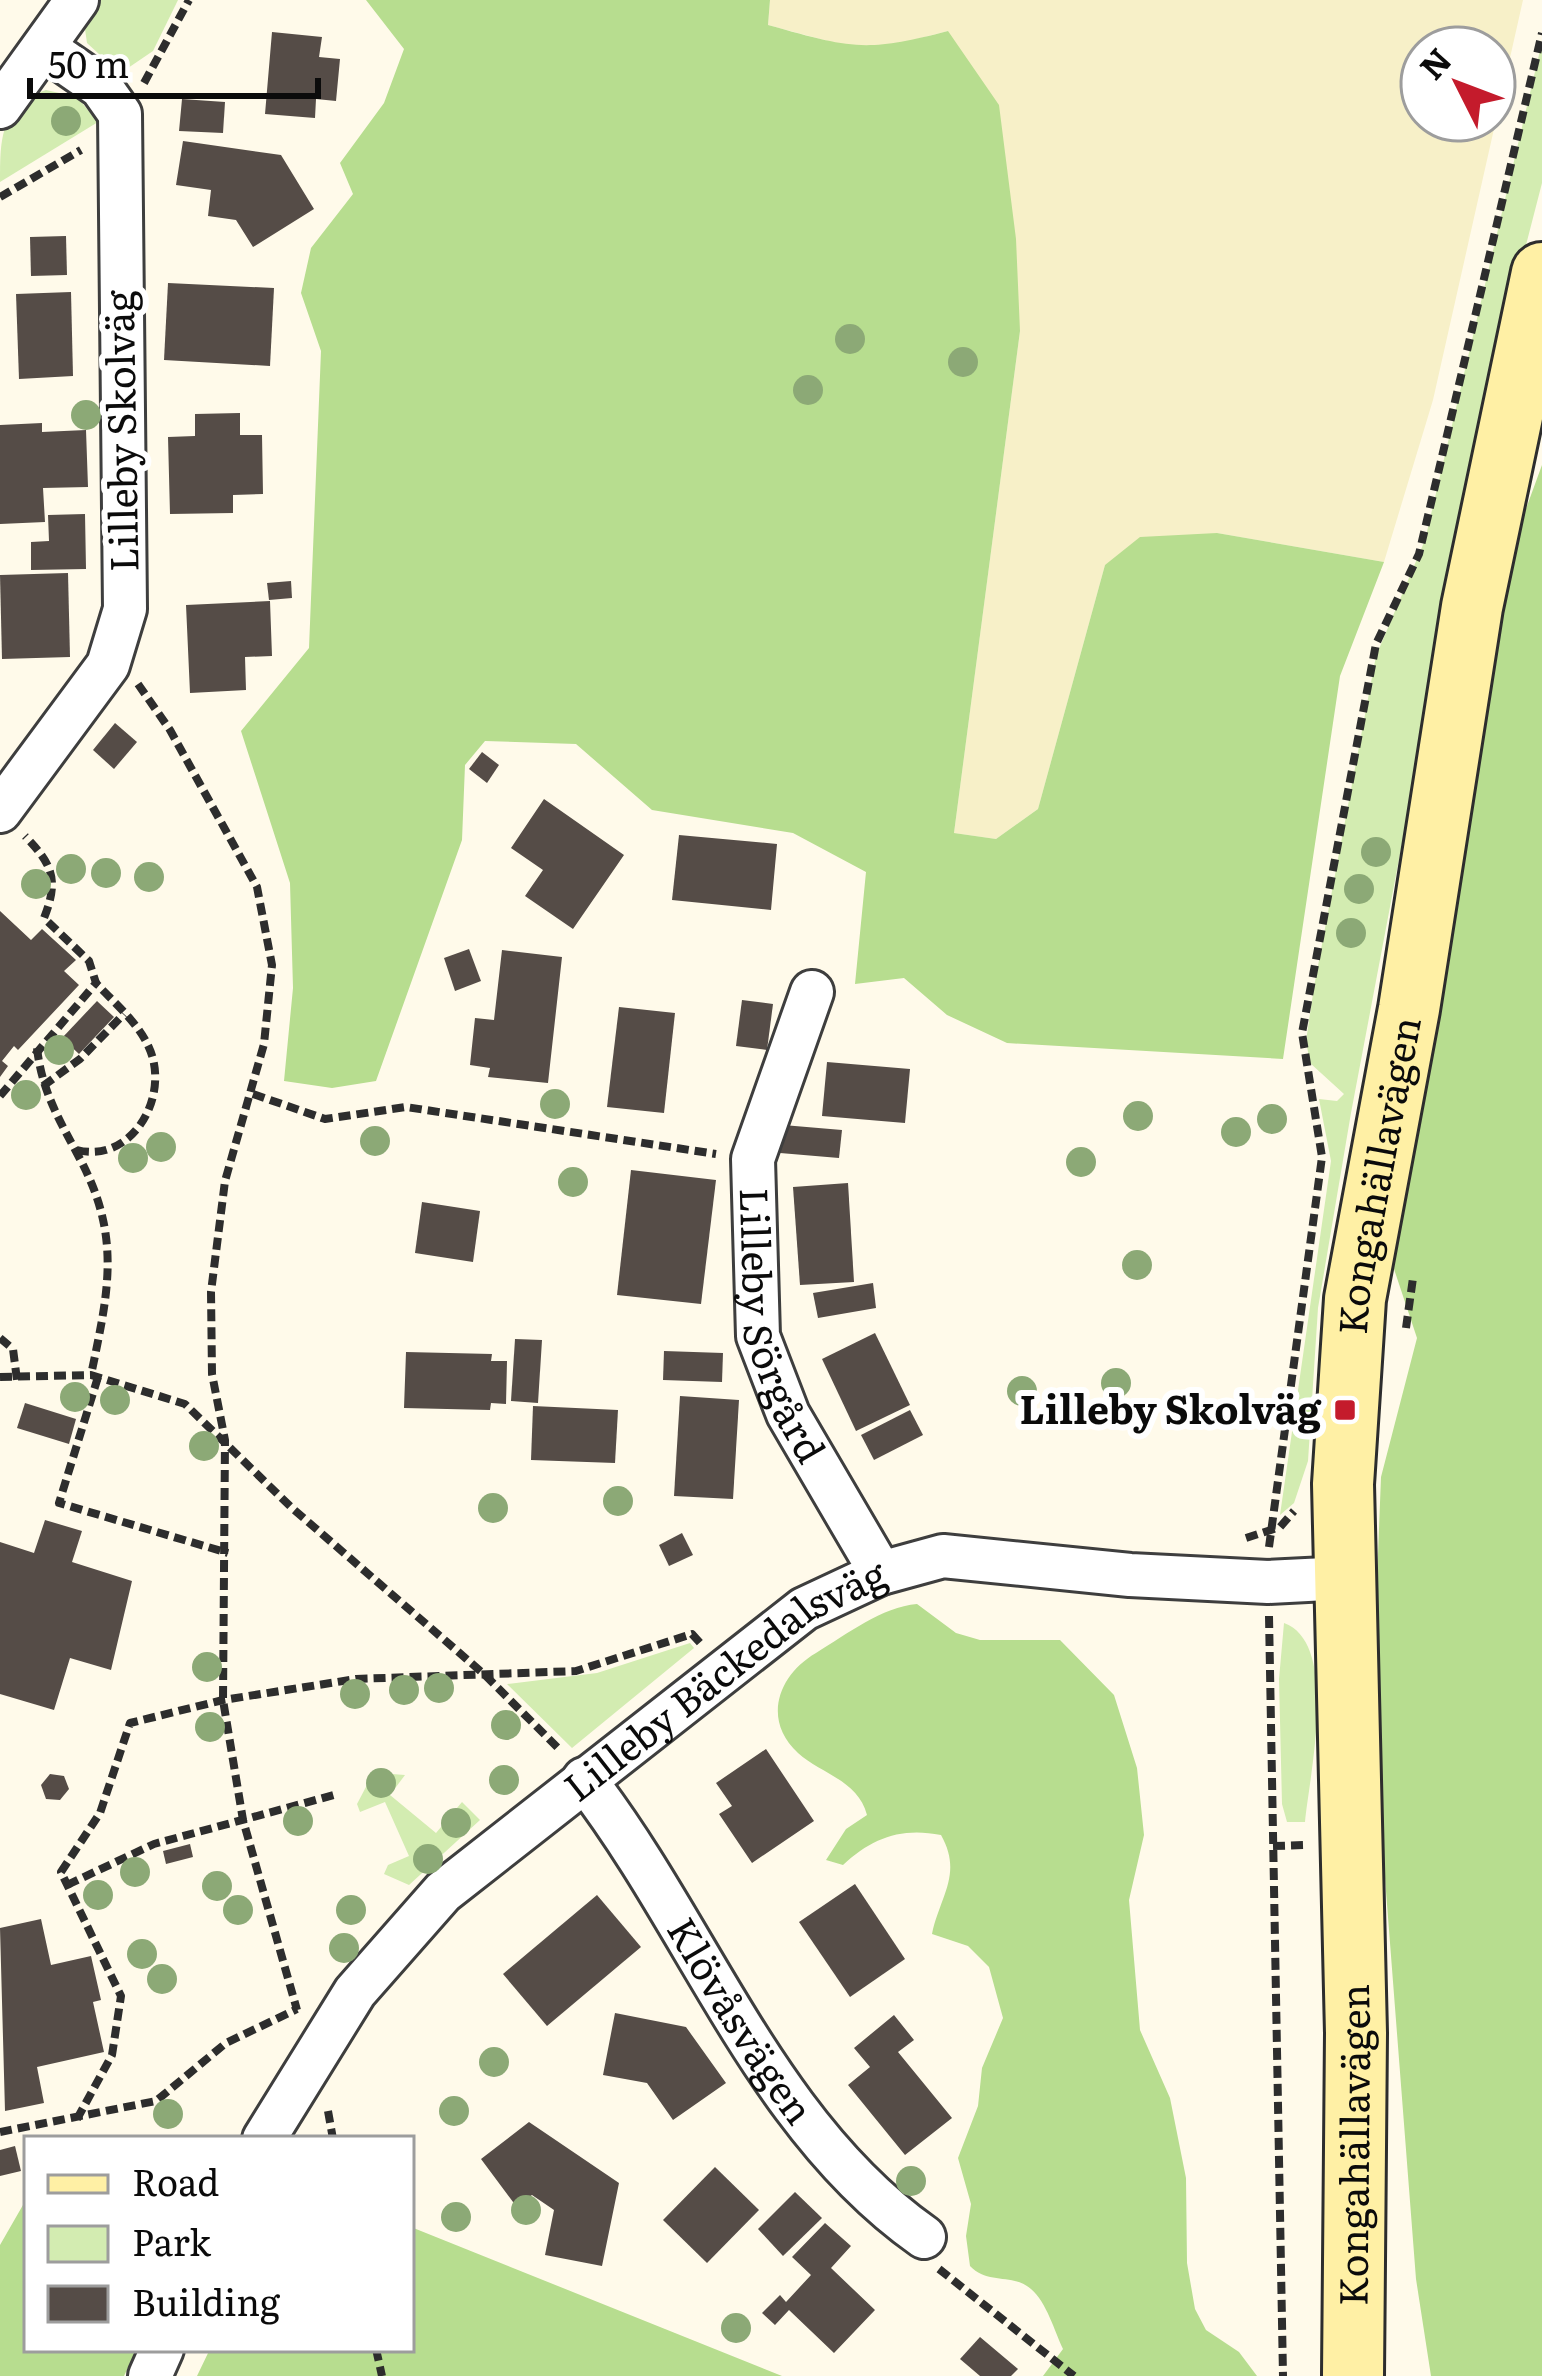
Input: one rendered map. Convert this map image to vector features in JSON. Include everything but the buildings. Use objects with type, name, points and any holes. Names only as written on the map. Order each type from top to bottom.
[{"type":"street","points":[[0,107],[46,49],[76,0]]},
{"type":"street","name":"Lilleby Skolväg","points":[[4,799],[96,683],[125,608],[120,114],[101,87],[46,49]]},
{"type":"street","name":"Kongahällavägen","points":[[1352,2376],[1356,2032],[1345,1410],[1355,1299],[1409,1010],[1472,607],[1542,274]]},
{"type":"street","name":"Lilleby Sörgård","points":[[812,992],[753,1160],[758,1336],[788,1414],[881,1573]]},
{"type":"street","name":"Lilleby Bäckedalsväg","points":[[266,2136],[355,1992],[443,1892],[804,1609],[881,1573],[943,1556],[1130,1576],[1268,1582],[1346,1578]]},
{"type":"street","name":"Klövåsvägen","points":[[584,1778],[822,2148],[880,2206],[924,2237]]},
{"type":"path","points":[[113,649],[170,730],[257,887],[272,965],[253,1094],[225,1181],[211,1292],[212,1374],[225,1440],[228,1553],[223,1700],[243,1820],[304,2032],[317,2047]]},
{"type":"path","points":[[4,799],[52,864],[55,890],[44,918],[89,961],[96,983],[153,1058],[151,1100],[134,1133],[112,1152],[75,1150]]},
{"type":"path","points":[[0,1096],[96,983]]},
{"type":"path","points":[[43,1086],[80,1059],[124,1014]]},
{"type":"path","points":[[37,1048],[43,1086],[75,1150],[111,1248],[94,1376],[59,1503],[228,1553]]},
{"type":"path","points":[[253,1094],[326,1119],[406,1107],[753,1160]]},
{"type":"path","points":[[0,1338],[13,1349],[17,1380]]},
{"type":"path","points":[[0,1377],[94,1376],[185,1404],[292,1508],[485,1675],[584,1778]]},
{"type":"path","points":[[76,2119],[112,2055],[121,1996],[61,1872],[100,1813],[130,1723],[223,1700],[356,1679],[576,1671],[692,1634],[724,1672]]},
{"type":"path","points":[[67,1885],[154,1844],[334,1795]]},
{"type":"path","points":[[1273,1846],[1306,1845]]},
{"type":"path","points":[[0,2132],[156,2101],[226,2043],[297,2009]]},
{"type":"path","points":[[924,2237],[943,2276],[1074,2376]]},
{"type":"shaded area","points":[[770,0],[1523,0],[1518,24],[1398,24],[1398,144],[1491,144],[1433,400],[1384,562],[1217,533],[1105,565],[1038,809],[996,839],[954,833],[1020,331],[948,31],[882,48],[850,47],[768,25]]},
{"type":"green space","points":[[96,0],[178,0],[153,51],[128,68],[112,66],[87,43],[84,22]]},
{"type":"green space","points":[[366,0],[770,0],[768,25],[839,43],[896,43],[948,31],[999,105],[1016,239],[1020,331],[954,833],[996,839],[1038,809],[1105,565],[1140,537],[1217,533],[1384,562],[1340,676],[1283,1059],[1007,1043],[947,1015],[904,978],[855,984],[866,872],[793,833],[652,810],[576,744],[485,741],[465,765],[462,840],[376,1081],[332,1088],[284,1081],[293,988],[290,883],[241,731],[309,648],[321,351],[301,293],[311,248],[353,194],[340,163],[384,103],[404,49]]},
{"type":"green space","points":[[1542,42],[1542,183],[1510,307],[1442,632],[1351,1113],[1318,1308],[1308,1461],[1294,1503],[1280,1515],[1331,1161],[1319,1099],[1337,1101],[1344,1094],[1310,1063],[1306,1041],[1314,987],[1376,656],[1425,540]]},
{"type":"green space","points":[[46,90],[77,97],[98,122],[0,182],[2,138],[11,115]]},
{"type":"green space","points":[[1542,465],[1542,2376],[1431,2376],[1416,2279],[1372,1710],[1381,1477],[1417,1338],[1393,1266],[1422,1116],[1417,991],[1501,577]]},
{"type":"green space","points":[[917,1604],[956,1633],[980,1640],[1060,1640],[1114,1695],[1137,1768],[1144,1835],[1129,1900],[1140,2030],[1170,2098],[1186,2178],[1187,2263],[1195,2309],[1206,2330],[1239,2352],[1257,2376],[1043,2376],[1063,2349],[1041,2302],[1024,2284],[985,2275],[970,2266],[966,2236],[971,2204],[958,2158],[978,2106],[982,2068],[1003,2018],[989,1967],[968,1946],[932,1934],[950,1873],[941,1835],[900,1834],[876,1842],[843,1865],[826,1860],[846,1829],[867,1815],[856,1794],[798,1753],[780,1727],[778,1713],[784,1686],[803,1662],[878,1616]]},
{"type":"green space","points":[[1284,1623],[1301,1635],[1316,1683],[1315,1745],[1305,1822],[1287,1822],[1282,1804],[1279,1679]]},
{"type":"green space","points":[[690,1643],[694,1648],[572,1748],[507,1684],[597,1673]]},
{"type":"green space","points":[[392,1774],[405,1775],[390,1795],[436,1833],[462,1802],[480,1820],[409,1885],[384,1874],[388,1865],[409,1856],[385,1802],[360,1812],[357,1804],[367,1785]]},
{"type":"green space","points":[[24,2203],[24,2352],[136,2352],[124,2376],[0,2376],[0,2245]]},
{"type":"green space","points":[[414,2228],[782,2376],[197,2376],[209,2352],[414,2352]]},
{"type":"place","name":"Lilleby Skolväg","points":[[1345,1410]]}]
